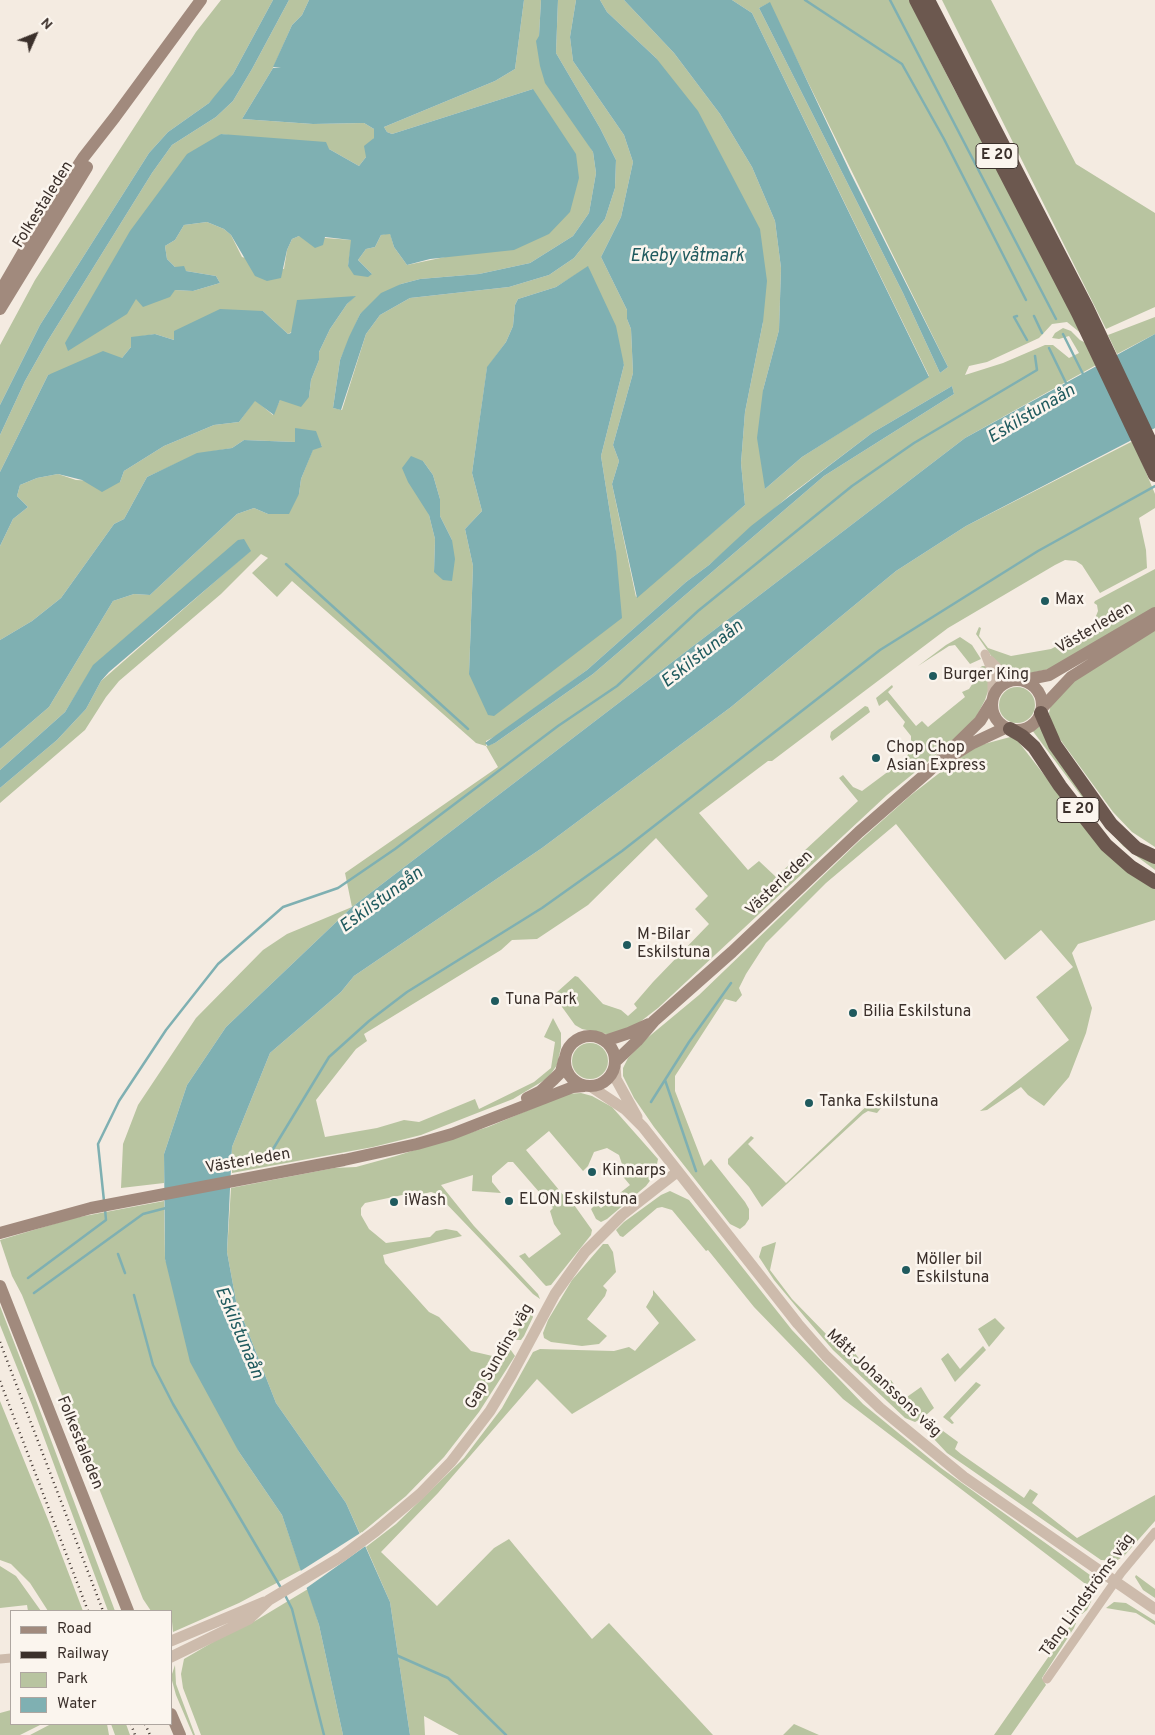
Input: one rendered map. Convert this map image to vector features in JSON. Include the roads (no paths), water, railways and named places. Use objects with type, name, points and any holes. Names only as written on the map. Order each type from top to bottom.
[{"type":"highway","name":"E 20","points":[[916,0],[1082,310],[1155,475]]},
{"type":"highway","name":"E 20","points":[[928,0],[1082,310],[1155,452]]},
{"type":"highway","name":"E 20","points":[[1041,711],[1055,745],[1111,824],[1136,848],[1155,857]]},
{"type":"highway","name":"E 20","points":[[1007,728],[1022,736],[1034,747],[1078,810],[1106,845],[1131,867],[1155,882]]},
{"type":"main road","name":"Folkestaleden","points":[[0,308],[83,158],[201,0]]},
{"type":"main road","name":"Folkestaleden","points":[[0,292],[56,207]]},
{"type":"main road","name":"Västerleden","points":[[1022,680],[1049,675],[1155,613]]},
{"type":"main road","name":"Västerleden","points":[[1041,711],[1070,678],[1155,624]]},
{"type":"main road","points":[[1022,680],[1038,690],[1041,711],[1031,726],[1022,730],[1007,728],[994,717],[992,700],[1002,684],[1022,680]]},
{"type":"main road","name":"Västerleden","points":[[615,1064],[654,1021],[732,952],[858,832],[929,771],[980,721],[992,700]]},
{"type":"main road","name":"Västerleden","points":[[929,771],[973,743],[1007,728]]},
{"type":"main road","name":"Västerleden","points":[[605,1041],[630,1033],[654,1021]]},
{"type":"main road","points":[[592,1036],[605,1041],[614,1052],[615,1064],[606,1080],[587,1086],[570,1078],[564,1060],[569,1046],[580,1038],[592,1036]]},
{"type":"main road","name":"Västerleden","points":[[500,1115],[548,1085],[561,1072],[564,1060]]},
{"type":"main road","name":"Västerleden","points":[[0,1233],[91,1208],[296,1170],[417,1144],[452,1134],[573,1087],[587,1086]]},
{"type":"main road","name":"Folkestaleden","points":[[0,1286],[128,1610]]},
{"type":"main road","points":[[172,1716],[180,1735]]},
{"type":"street","points":[[992,700],[992,672],[985,654],[999,669],[1022,680]]},
{"type":"street","name":"Mått Johanssons väg","points":[[615,1064],[616,1078],[643,1127]]},
{"type":"street","name":"Mått Johanssons väg","points":[[587,1086],[626,1110],[643,1127],[813,1342],[880,1408],[957,1471],[1155,1609]]},
{"type":"street","name":"Gap Sundins väg","points":[[172,1641],[274,1597],[341,1556],[376,1531],[440,1473],[480,1425],[512,1376],[555,1294],[585,1252],[622,1215],[677,1172]]},
{"type":"street","name":"Tång Lindströms väg","points":[[1047,1679],[1115,1581],[1155,1532]]},
{"type":"street","name":"Gap Sundins väg","points":[[172,1656],[249,1618],[274,1597]]},
{"type":"water","points":[[273,0],[289,0],[233,101],[216,117],[172,145],[152,173],[47,342],[25,381],[0,435],[0,405],[40,325],[149,153],[168,132],[209,103],[233,74]]},
{"type":"water","points":[[309,0],[524,0],[515,69],[495,81],[384,127],[387,132],[392,134],[533,89],[576,154],[579,178],[570,212],[549,234],[514,250],[430,259],[407,265],[394,247],[390,234],[381,235],[375,247],[366,249],[358,260],[372,274],[368,277],[354,275],[348,266],[351,240],[325,237],[323,245],[315,248],[299,236],[292,239],[287,250],[281,278],[267,281],[255,276],[231,235],[224,229],[207,222],[184,225],[175,240],[165,246],[167,259],[175,267],[184,266],[186,271],[216,276],[220,283],[193,291],[175,290],[170,297],[143,307],[136,299],[127,314],[68,351],[65,343],[130,231],[187,154],[221,134],[326,142],[329,149],[359,166],[366,157],[364,146],[374,138],[374,129],[364,123],[313,124],[242,119],[273,68],[281,68],[273,67],[292,25],[302,15]]},
{"type":"water","name":"Ekeby våtmark","points":[[541,0],[558,0],[556,53],[600,128],[616,160],[615,188],[605,219],[574,258],[549,275],[509,287],[410,298],[380,315],[366,334],[341,410],[333,408],[340,360],[349,337],[360,314],[381,293],[401,284],[420,279],[479,274],[530,263],[573,236],[589,213],[596,173],[593,152],[545,83],[536,41],[539,36]]},
{"type":"water","name":"Ekeby våtmark","points":[[576,0],[600,0],[607,12],[656,58],[698,111],[760,229],[767,281],[763,322],[745,412],[741,463],[745,505],[637,598],[612,484],[619,461],[613,445],[633,373],[631,329],[627,319],[627,310],[601,257],[621,217],[633,162],[624,135],[573,61],[570,37]]},
{"type":"water","name":"Ekeby våtmark","points":[[624,0],[732,0],[752,13],[929,377],[802,457],[765,489],[757,438],[763,390],[779,330],[781,268],[775,221],[752,167],[720,114],[674,53]]},
{"type":"water","points":[[770,2],[851,174],[948,367],[940,373],[903,293],[759,8]]},
{"type":"water","name":"Ekeby våtmark","points":[[588,266],[616,326],[624,365],[601,456],[616,551],[622,618],[494,716],[488,715],[469,674],[473,566],[465,529],[482,511],[472,473],[487,367],[506,342],[513,326],[515,305],[518,299],[556,287]]},
{"type":"water","points":[[356,296],[347,304],[330,329],[319,352],[319,360],[311,380],[309,397],[301,407],[280,400],[274,415],[255,401],[239,422],[214,425],[164,446],[124,471],[120,482],[102,492],[82,480],[58,474],[37,478],[20,485],[17,496],[28,507],[13,519],[0,546],[0,472],[48,375],[103,351],[122,358],[131,347],[131,337],[155,334],[174,340],[174,331],[220,309],[263,311],[288,334],[291,333],[297,300]]},
{"type":"water","name":"Eskilstunaån","points":[[1155,334],[1155,428],[966,526],[896,571],[731,707],[542,848],[354,976],[341,992],[270,1053],[232,1147],[227,1252],[236,1301],[276,1403],[346,1503],[390,1602],[410,1735],[343,1735],[319,1625],[282,1515],[239,1452],[190,1362],[165,1259],[164,1154],[187,1085],[226,1027],[352,907],[965,438]]},
{"type":"water","points":[[952,386],[954,394],[824,476],[593,674],[495,743],[488,746],[485,743],[587,670],[686,582],[709,565],[751,526],[830,465],[872,433]]},
{"type":"water","points":[[295,428],[316,431],[322,447],[313,450],[301,479],[299,494],[289,514],[268,514],[254,508],[237,514],[150,595],[134,594],[113,601],[49,707],[0,749],[0,640],[32,621],[61,598],[114,524],[124,519],[147,477],[197,453],[232,448],[244,440],[295,442]]},
{"type":"water","points":[[411,456],[423,461],[433,475],[440,499],[440,516],[452,540],[455,559],[452,581],[443,580],[434,572],[435,539],[429,515],[408,482],[402,468]]},
{"type":"water","points":[[244,539],[251,551],[109,672],[101,681],[86,709],[57,740],[0,788],[0,770],[65,712],[93,665],[238,540]]},
{"type":"waterway","points":[[805,0],[902,64],[944,139],[1026,300]]},
{"type":"waterway","points":[[890,0],[1056,319]]},
{"type":"waterway","points":[[1017,316],[1014,317],[1027,340]]},
{"type":"waterway","points":[[1034,316],[1042,333]]},
{"type":"waterway","points":[[1063,334],[1083,374]]},
{"type":"waterway","name":"Eskilstunaån","points":[[1049,348],[1067,385]]},
{"type":"waterway","points":[[104,1201],[98,1144],[119,1101],[166,1030],[218,964],[283,907],[338,888],[395,849],[558,726],[617,686],[698,611],[852,486],[914,443],[1037,370],[1035,356]]},
{"type":"waterway","points":[[267,1159],[329,1057],[369,1021],[407,992],[542,908],[622,851],[880,650],[1038,551],[1155,486]]},
{"type":"waterway","points":[[286,564],[468,729]]},
{"type":"waterway","points":[[651,1102],[689,1042],[731,983]]},
{"type":"waterway","points":[[665,1080],[696,1171]]},
{"type":"waterway","points":[[34,1293],[143,1214],[166,1208]]},
{"type":"waterway","points":[[28,1278],[106,1220],[105,1209]]},
{"type":"waterway","points":[[118,1254],[125,1273]]},
{"type":"waterway","points":[[134,1295],[153,1365],[173,1404],[281,1588]]},
{"type":"waterway","points":[[285,1595],[292,1609],[324,1735]]},
{"type":"waterway","points":[[396,1655],[448,1678],[506,1735]]},
{"type":"railway","points":[[0,1342],[103,1610]]},
{"type":"railway","points":[[0,1381],[88,1610]]},
{"type":"railway","points":[[131,1725],[135,1735]]},
{"type":"railway","points":[[145,1725],[150,1735]]},
{"type":"place","name":"Max","points":[[1045,601]]},
{"type":"place","name":"Burger King","points":[[933,676]]},
{"type":"place","name":"Chop Chop Asian Express","points":[[876,758]]},
{"type":"place","name":"M-Bilar Eskilstuna","points":[[627,945]]},
{"type":"place","name":"Tuna Park","points":[[495,1001]]},
{"type":"place","name":"Bilia Eskilstuna","points":[[853,1013]]},
{"type":"place","name":"Tanka Eskilstuna","points":[[809,1103]]},
{"type":"place","name":"Kinnarps","points":[[592,1172]]},
{"type":"place","name":"ELON Eskilstuna","points":[[509,1201]]},
{"type":"place","name":"iWash","points":[[394,1202]]},
{"type":"place","name":"Möller bil Eskilstuna","points":[[906,1270]]}]
